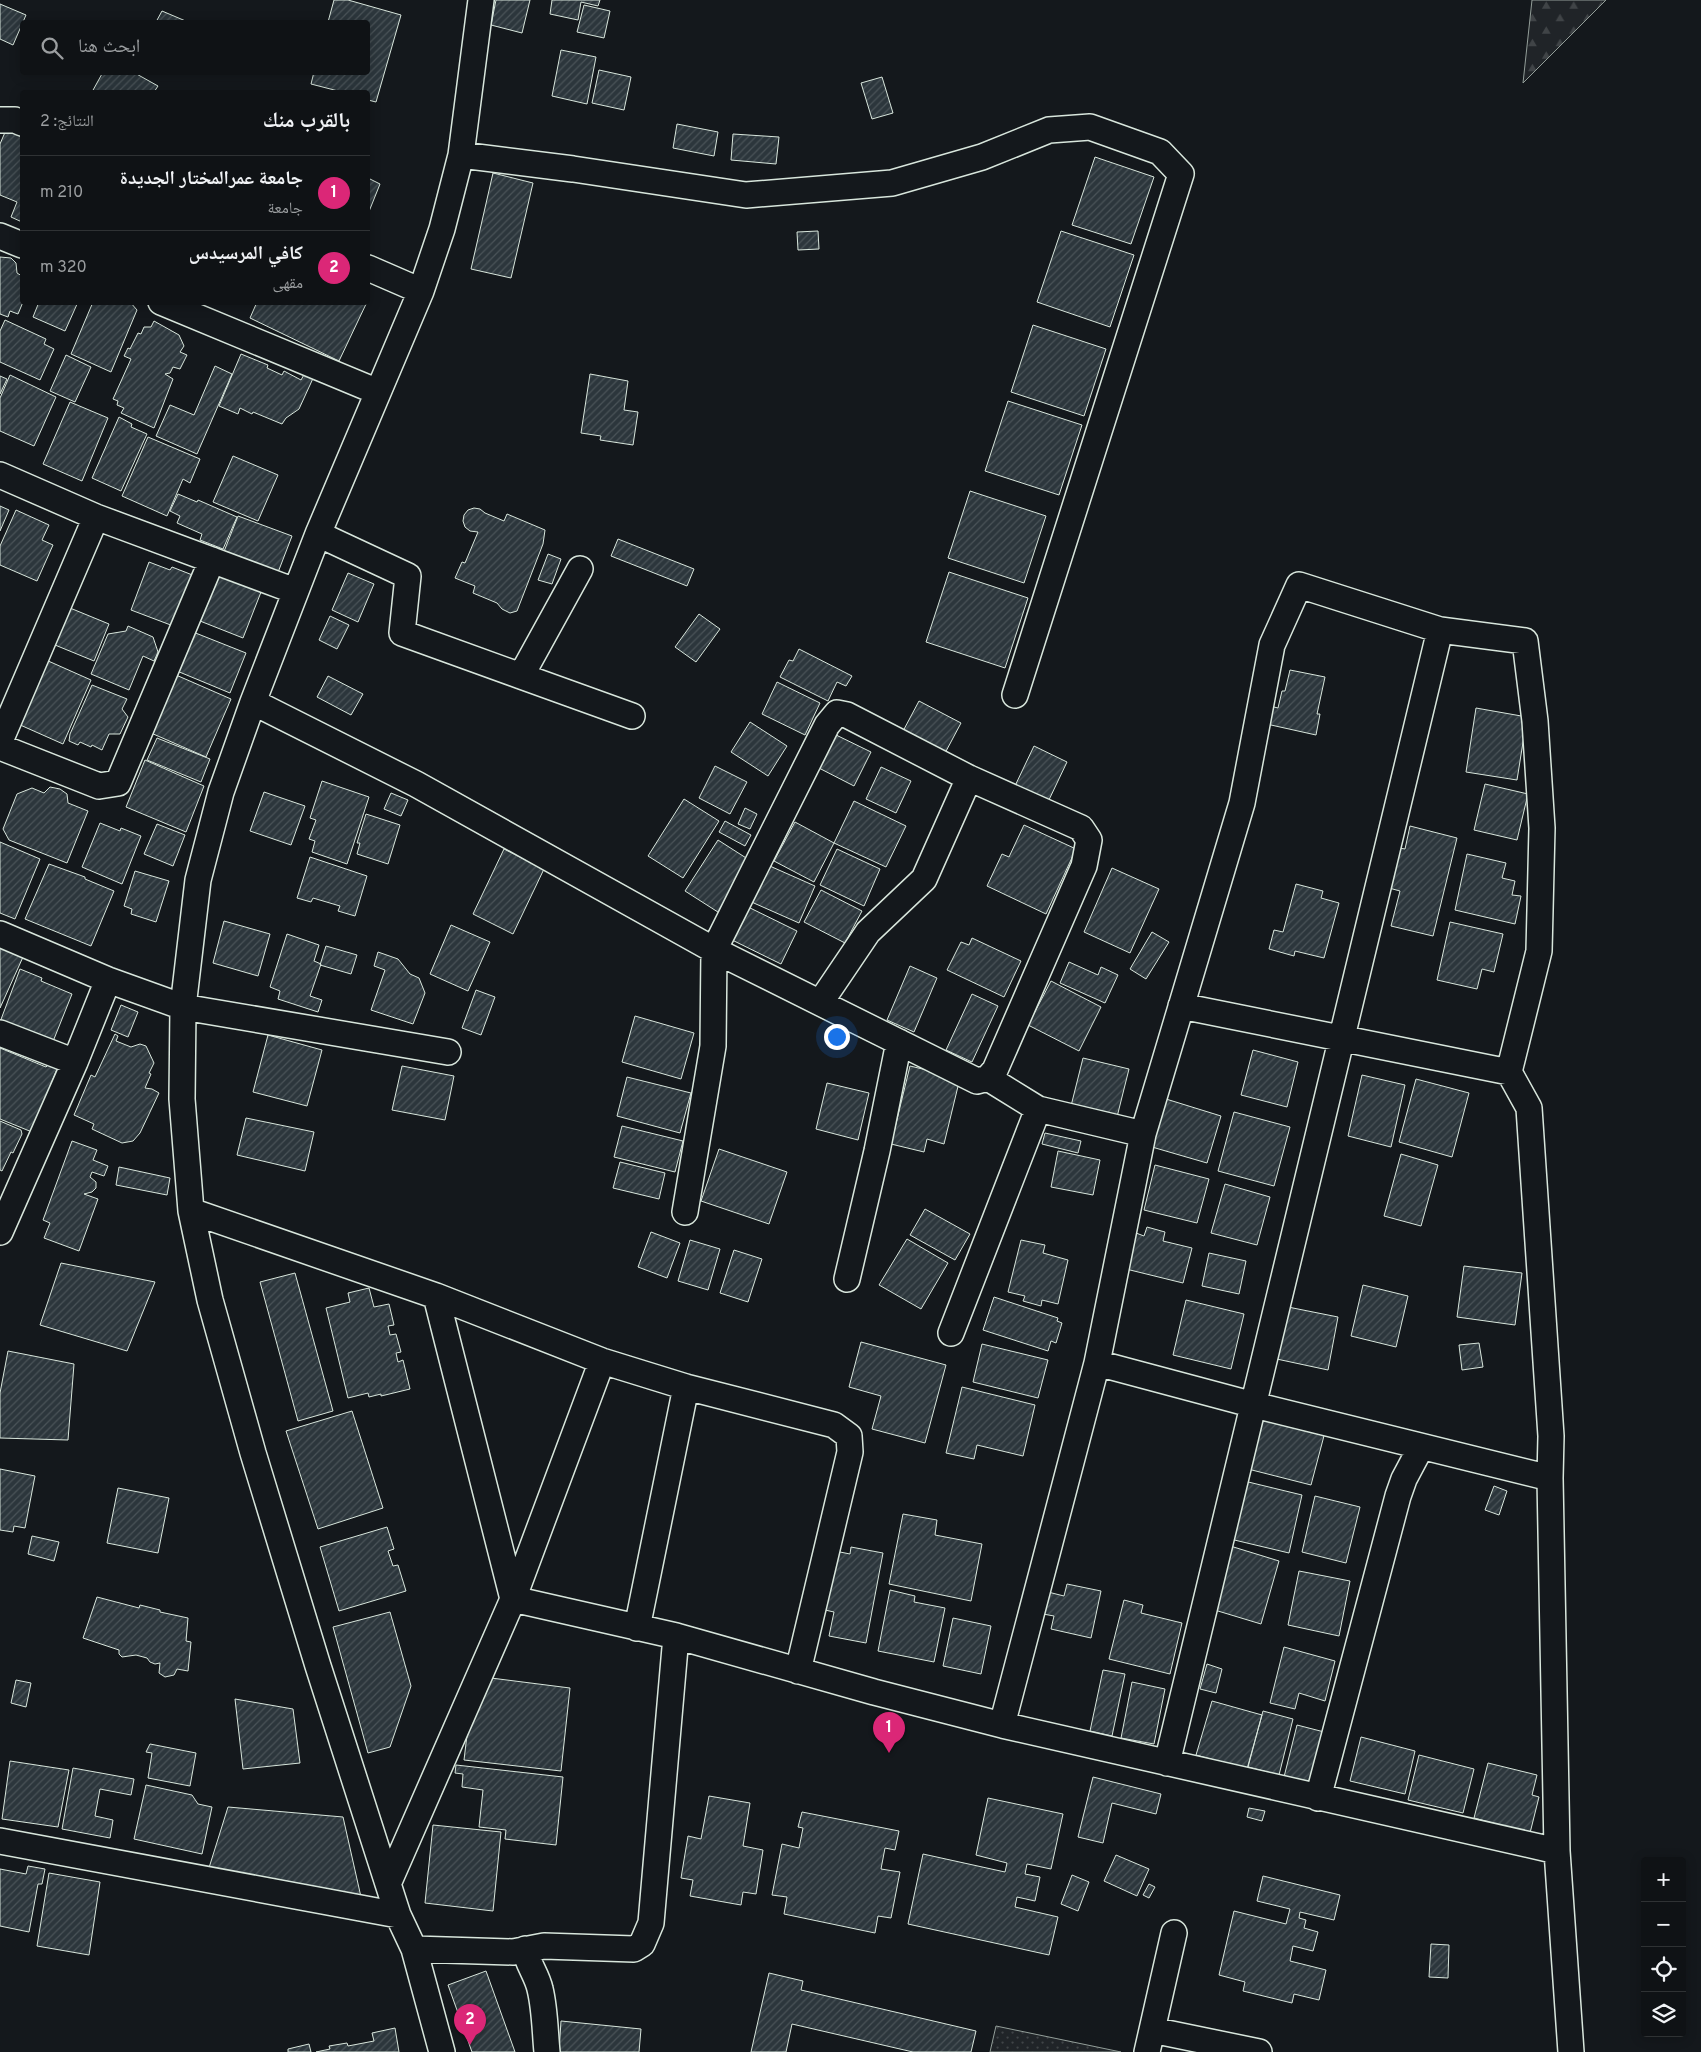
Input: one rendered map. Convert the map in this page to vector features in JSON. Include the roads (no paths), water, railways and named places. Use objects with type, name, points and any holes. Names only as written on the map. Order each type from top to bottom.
[{"type":"street","points":[[442,2052],[414,1949],[398,1915],[318,1666],[253,1453],[210,1300],[191,1211],[182,1099],[183,1007],[198,880],[221,792],[295,591],[421,291],[442,229],[461,155],[481,0]]},
{"type":"street","points":[[0,120],[15,120],[20,122]]},
{"type":"street","points":[[461,155],[573,168],[746,195],[892,184],[982,157],[1048,130],[1090,127],[1160,152],[1181,174],[1015,696]]},
{"type":"street","points":[[0,236],[20,244]]},
{"type":"street","points":[[370,269],[421,291]]},
{"type":"street","points":[[168,305],[378,392]]},
{"type":"street","points":[[0,476],[96,517],[295,591]]},
{"type":"street","points":[[0,741],[96,517]]},
{"type":"street","points":[[318,534],[408,576],[402,633],[632,716]]},
{"type":"street","points":[[0,747],[99,786],[118,783],[212,560]]},
{"type":"street","points":[[521,676],[580,569]]},
{"type":"street","points":[[1002,1724],[1097,1363],[1144,1134],[1242,803],[1272,645],[1299,585],[1440,630],[1525,641],[1535,721],[1542,828],[1539,951],[1509,1072],[1529,1108],[1550,1436],[1557,1851],[1571,2052]]},
{"type":"street","points":[[1167,1763],[1440,630]]},
{"type":"street","points":[[253,702],[416,784],[714,950],[977,1081],[988,1078],[995,1070],[1084,866],[1088,840],[1081,828],[969,778],[847,715],[837,713],[827,724],[714,950],[713,1046],[685,1212]]},
{"type":"street","points":[[820,1003],[868,932],[924,879],[969,778]]},
{"type":"street","points":[[0,934],[108,980],[183,1007],[448,1052]]},
{"type":"street","points":[[0,1232],[75,1062],[108,980]]},
{"type":"street","points":[[1181,1006],[1509,1072]]},
{"type":"street","points":[[0,1033],[75,1062]]},
{"type":"street","points":[[847,1279],[878,1151],[899,1042]]},
{"type":"street","points":[[988,1078],[1038,1109],[1144,1134]]},
{"type":"street","points":[[951,1333],[1038,1109]]},
{"type":"street","points":[[191,1211],[436,1296],[602,1361],[686,1387],[834,1425],[849,1436],[850,1452],[798,1671]]},
{"type":"street","points":[[436,1296],[513,1599]]},
{"type":"street","points":[[388,1884],[513,1599],[602,1361]]},
{"type":"street","points":[[1097,1363],[1254,1405],[1550,1478]]},
{"type":"street","points":[[637,1628],[686,1387]]},
{"type":"street","points":[[1318,1798],[1398,1496],[1404,1479],[1421,1447]]},
{"type":"street","points":[[513,1599],[676,1636],[798,1671],[1002,1724],[1318,1798],[1557,1851]]},
{"type":"street","points":[[414,1949],[513,1952],[544,1946],[634,1949],[642,1944],[651,1924],[676,1636]]},
{"type":"street","points":[[0,1841],[398,1915]]},
{"type":"street","points":[[1174,1933],[1149,2041],[1259,2052]]},
{"type":"street","points":[[525,1949],[526,1959],[531,1965],[540,1989],[547,2052]]},
{"type":"place","name":"جامعة عمرالمختار الجديدة","points":[[889,1753]]},
{"type":"place","name":"كافي المرسيدس","points":[[470,2045]]}]
